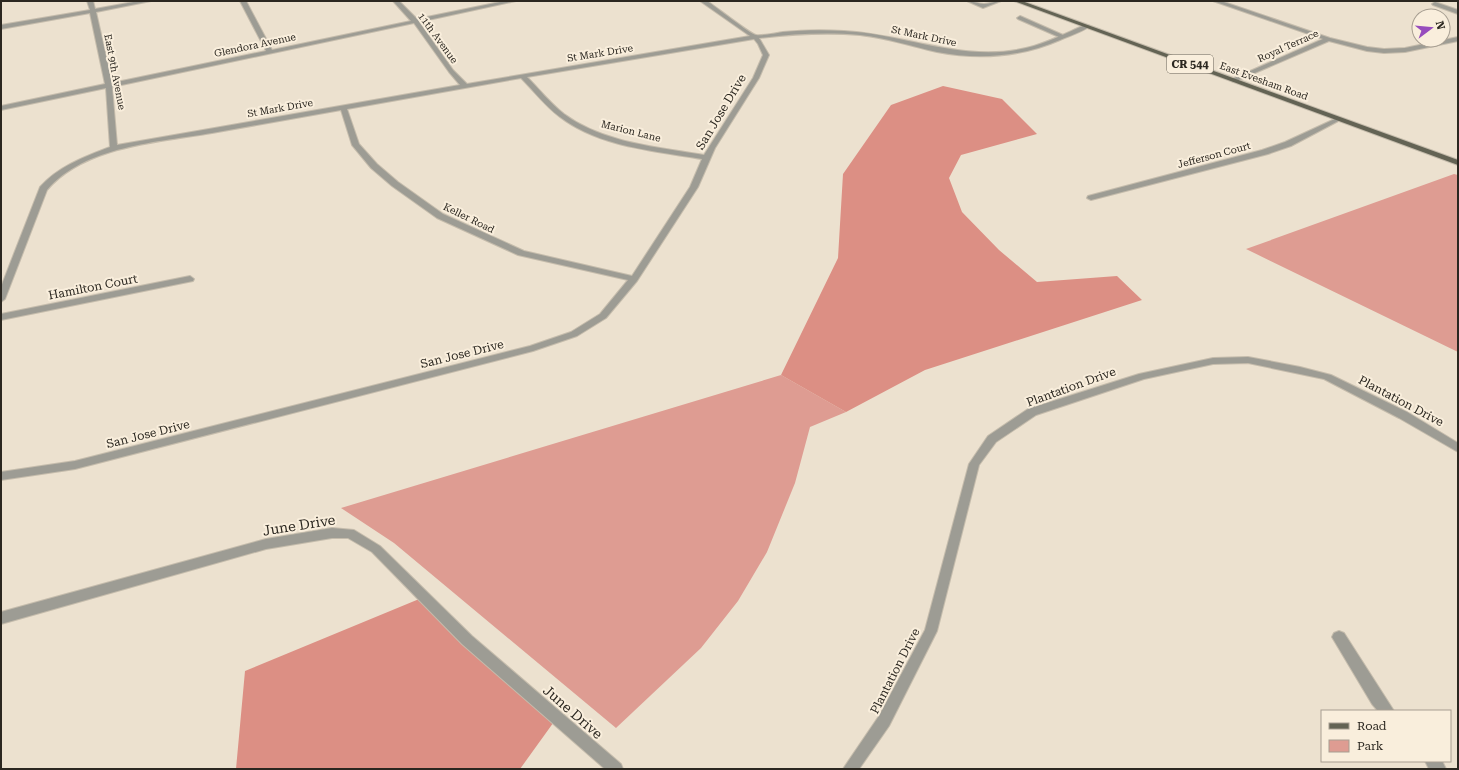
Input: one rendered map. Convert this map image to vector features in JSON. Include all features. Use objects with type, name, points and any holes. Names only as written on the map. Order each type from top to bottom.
[{"type":"main road","name":"East Evesham Road","points":[[1017,1],[1458,162]]},
{"type":"street","name":"East 9th Avenue","points":[[90,1],[110,85],[114,122],[114,148]]},
{"type":"street","points":[[1,27],[148,1]]},
{"type":"street","points":[[243,1],[270,52]]},
{"type":"street","name":"11th Avenue","points":[[396,1],[415,21],[451,71],[465,86]]},
{"type":"street","name":"Glendora Avenue","points":[[1,108],[512,1]]},
{"type":"street","points":[[703,1],[755,37]]},
{"type":"street","points":[[970,1],[983,6],[998,1]]},
{"type":"street","points":[[1216,1],[1328,39],[1367,49],[1384,51],[1405,50],[1458,39]]},
{"type":"street","points":[[1435,4],[1458,12]]},
{"type":"street","points":[[1020,18],[1061,36]]},
{"type":"street","name":"St Mark Drive","points":[[1,299],[43,189],[50,179],[65,169],[114,148],[522,76],[755,37],[791,33],[858,33],[931,48],[973,54],[1033,48],[1087,26]]},
{"type":"street","name":"San Jose Drive","points":[[1,476],[75,465],[533,348],[574,334],[603,316],[634,279],[694,187],[711,148],[756,78],[766,55],[761,44],[755,37]]},
{"type":"street","name":"Royal Terrace","points":[[1234,80],[1328,39]]},
{"type":"street","name":"Marion Lane","points":[[522,76],[562,115],[584,128],[613,139],[706,158]]},
{"type":"street","name":"Keller Road","points":[[343,107],[356,145],[374,166],[395,184],[440,216],[521,253],[634,279]]},
{"type":"street","name":"Jefferson Court","points":[[1090,198],[1265,152],[1288,144],[1339,119]]},
{"type":"street","points":[[1,271],[12,269]]},
{"type":"street","name":"Hamilton Court","points":[[1,317],[190,279]]},
{"type":"street","name":"Plantation Drive","points":[[850,769],[884,722],[931,631],[974,464],[992,440],[1032,412],[1142,376],[1213,361],[1248,360],[1327,377],[1403,415],[1458,448]]},
{"type":"street","name":"June Drive","points":[[1,618],[266,544],[332,533],[350,533],[376,549],[467,640],[616,769]]},
{"type":"street","points":[[1339,637],[1377,699],[1386,710]]},
{"type":"green space","points":[[1454,174],[1458,175],[1458,352],[1246,249]]},
{"type":"green space","points":[[781,375],[846,412],[810,427],[795,483],[767,552],[738,601],[701,648],[616,728],[394,543],[341,508]]},
{"type":"shaded area","points":[[943,86],[1002,99],[1037,134],[961,155],[949,178],[962,212],[999,250],[1037,282],[1117,276],[1142,300],[925,370],[846,412],[781,375],[838,258],[843,174],[891,105]]},
{"type":"shaded area","points":[[424,597],[556,719],[520,769],[236,769],[245,671]]}]
